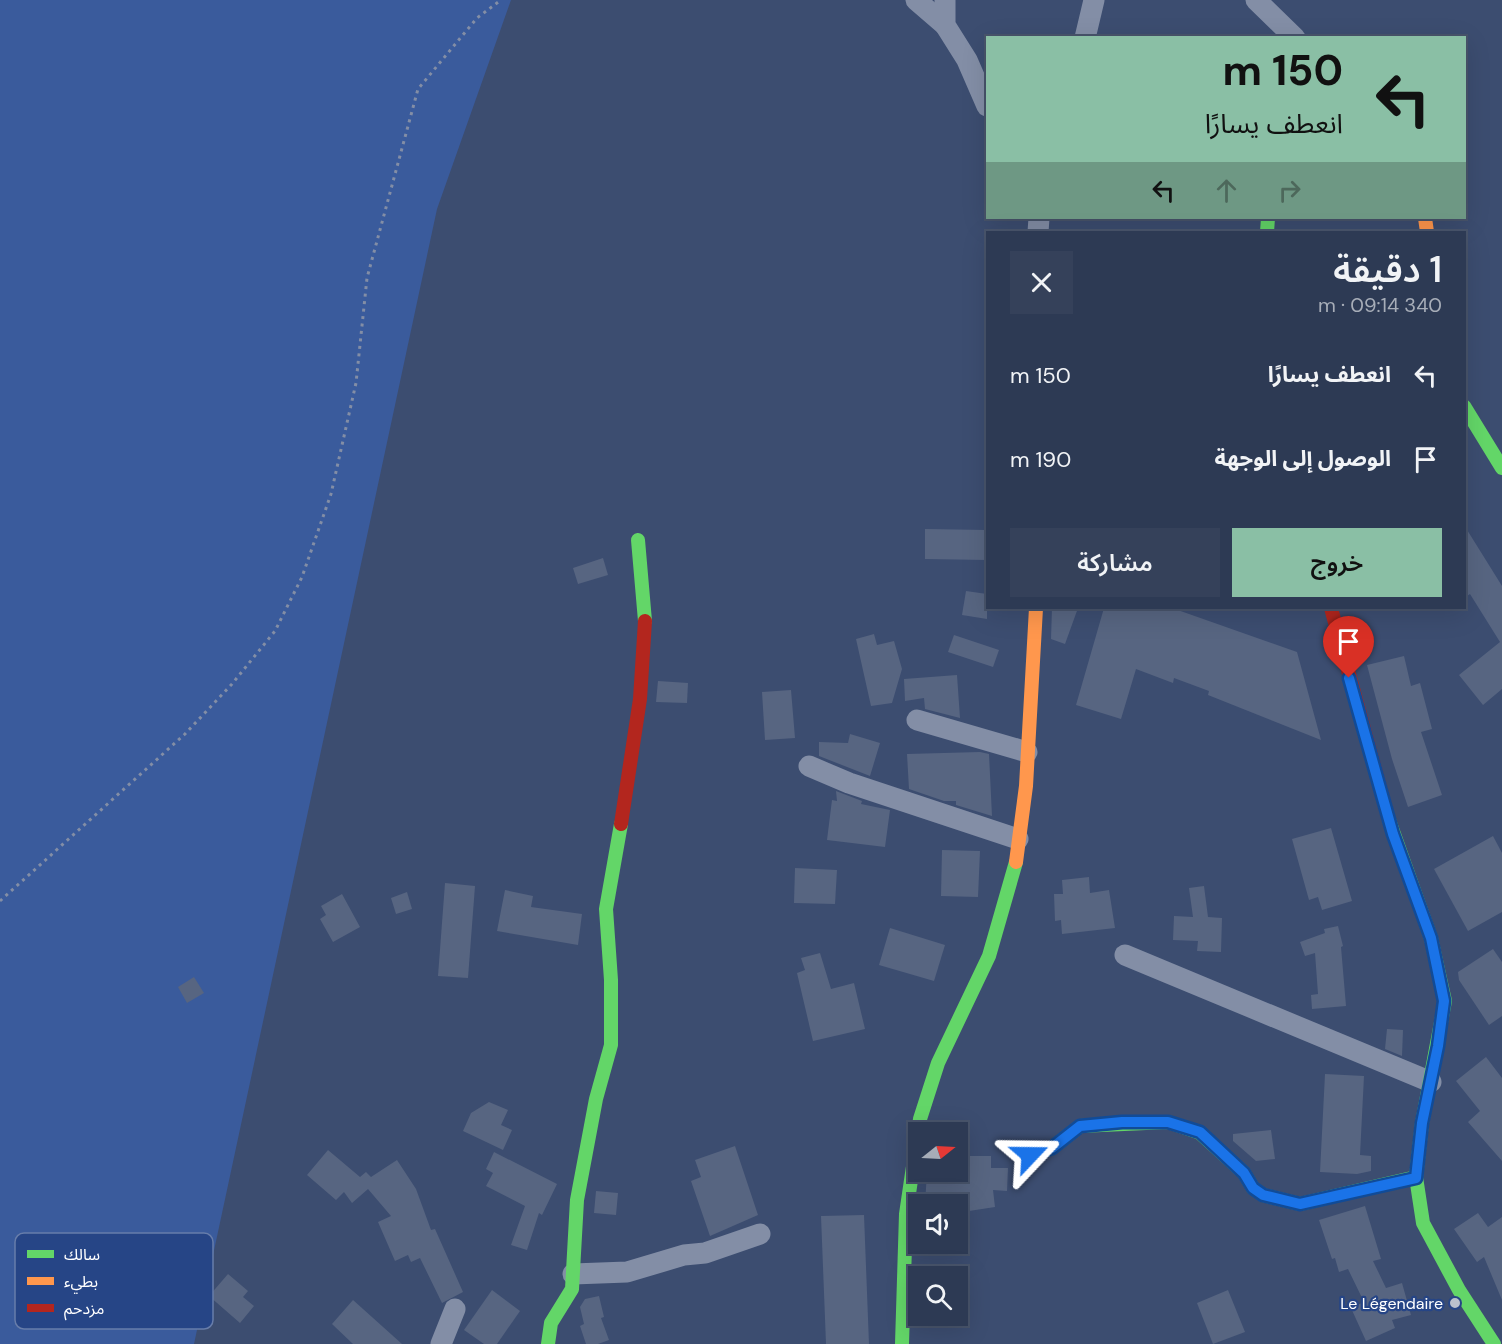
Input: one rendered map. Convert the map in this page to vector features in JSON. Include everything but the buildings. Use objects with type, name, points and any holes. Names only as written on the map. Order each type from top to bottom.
[{"type":"street","points":[[916,0],[945,25],[967,60],[986,104]]},
{"type":"street","points":[[945,0],[945,25]]},
{"type":"street","points":[[1085,36],[1094,0]]},
{"type":"street","points":[[1256,0],[1293,36]]},
{"type":"street","points":[[1466,409],[1502,468]]},
{"type":"street","points":[[548,1344],[551,1323],[572,1288],[578,1200],[596,1100],[611,1045],[611,980],[606,909],[633,756],[640,699],[645,627],[638,540]]},
{"type":"street","points":[[902,1344],[907,1212],[913,1154],[925,1100],[948,1038],[972,995],[998,932],[1010,888],[1018,839],[1027,752],[1036,609]]},
{"type":"street","points":[[1330,609],[1393,834],[1431,938],[1444,1001],[1422,1123],[1416,1178],[1423,1224],[1459,1290],[1494,1344]]},
{"type":"street","points":[[917,720],[1027,752]]},
{"type":"street","points":[[809,766],[849,783],[1018,839]]},
{"type":"street","points":[[1125,955],[1431,1082]]},
{"type":"street","points":[[1030,1155],[1052,1148],[1080,1126],[1122,1122],[1168,1122],[1200,1132],[1244,1173],[1258,1192],[1300,1204],[1416,1178]]},
{"type":"street","points":[[573,1274],[627,1272],[684,1255],[705,1253],[760,1234]]},
{"type":"street","points":[[441,1344],[456,1309]]},
{"type":"path","points":[[0,901],[185,734],[232,684],[275,631],[302,577],[331,494],[356,383],[367,278],[418,89],[477,18],[501,0]]},
{"type":"shaded area","points":[[0,0],[511,0],[437,209],[213,1255],[213,1233],[15,1233],[15,1329],[197,1329],[194,1344],[0,1344]]},
{"type":"traffic: fast","points":[[1267,231],[1268,219]]},
{"type":"traffic: fast","points":[[1466,409],[1502,468]]},
{"type":"traffic: fast","points":[[638,540],[645,621]]},
{"type":"traffic: fast","points":[[1389,820],[1431,938],[1445,1001],[1422,1123],[1416,1177],[1423,1223],[1459,1290],[1494,1344]]},
{"type":"traffic: fast","points":[[548,1344],[551,1323],[572,1289],[577,1200],[596,1099],[611,1045],[611,980],[606,909],[621,824]]},
{"type":"traffic: fast","points":[[902,1344],[906,1214],[920,1119],[938,1063],[989,956],[1016,862]]},
{"type":"traffic: fast","points":[[1030,1155],[1052,1148],[1080,1126],[1168,1122],[1200,1133],[1244,1173],[1253,1188],[1263,1195],[1300,1204],[1416,1177]]},
{"type":"traffic: slow","points":[[1425,219],[1427,231]]},
{"type":"traffic: slow","points":[[1016,862],[1026,786],[1036,609]]},
{"type":"traffic: jam","points":[[1331,609],[1389,820]]},
{"type":"traffic: jam","points":[[621,824],[640,699],[645,621]]},
{"type":"place","name":"Le Légendaire","points":[[1455,1303]]},
{"type":"route","points":[[1030,1155],[1052,1148],[1080,1126],[1122,1122],[1168,1122],[1200,1132],[1244,1173],[1253,1188],[1263,1195],[1300,1204],[1416,1178],[1422,1123],[1438,1046],[1444,1001],[1431,938],[1393,834],[1349,678]]}]
